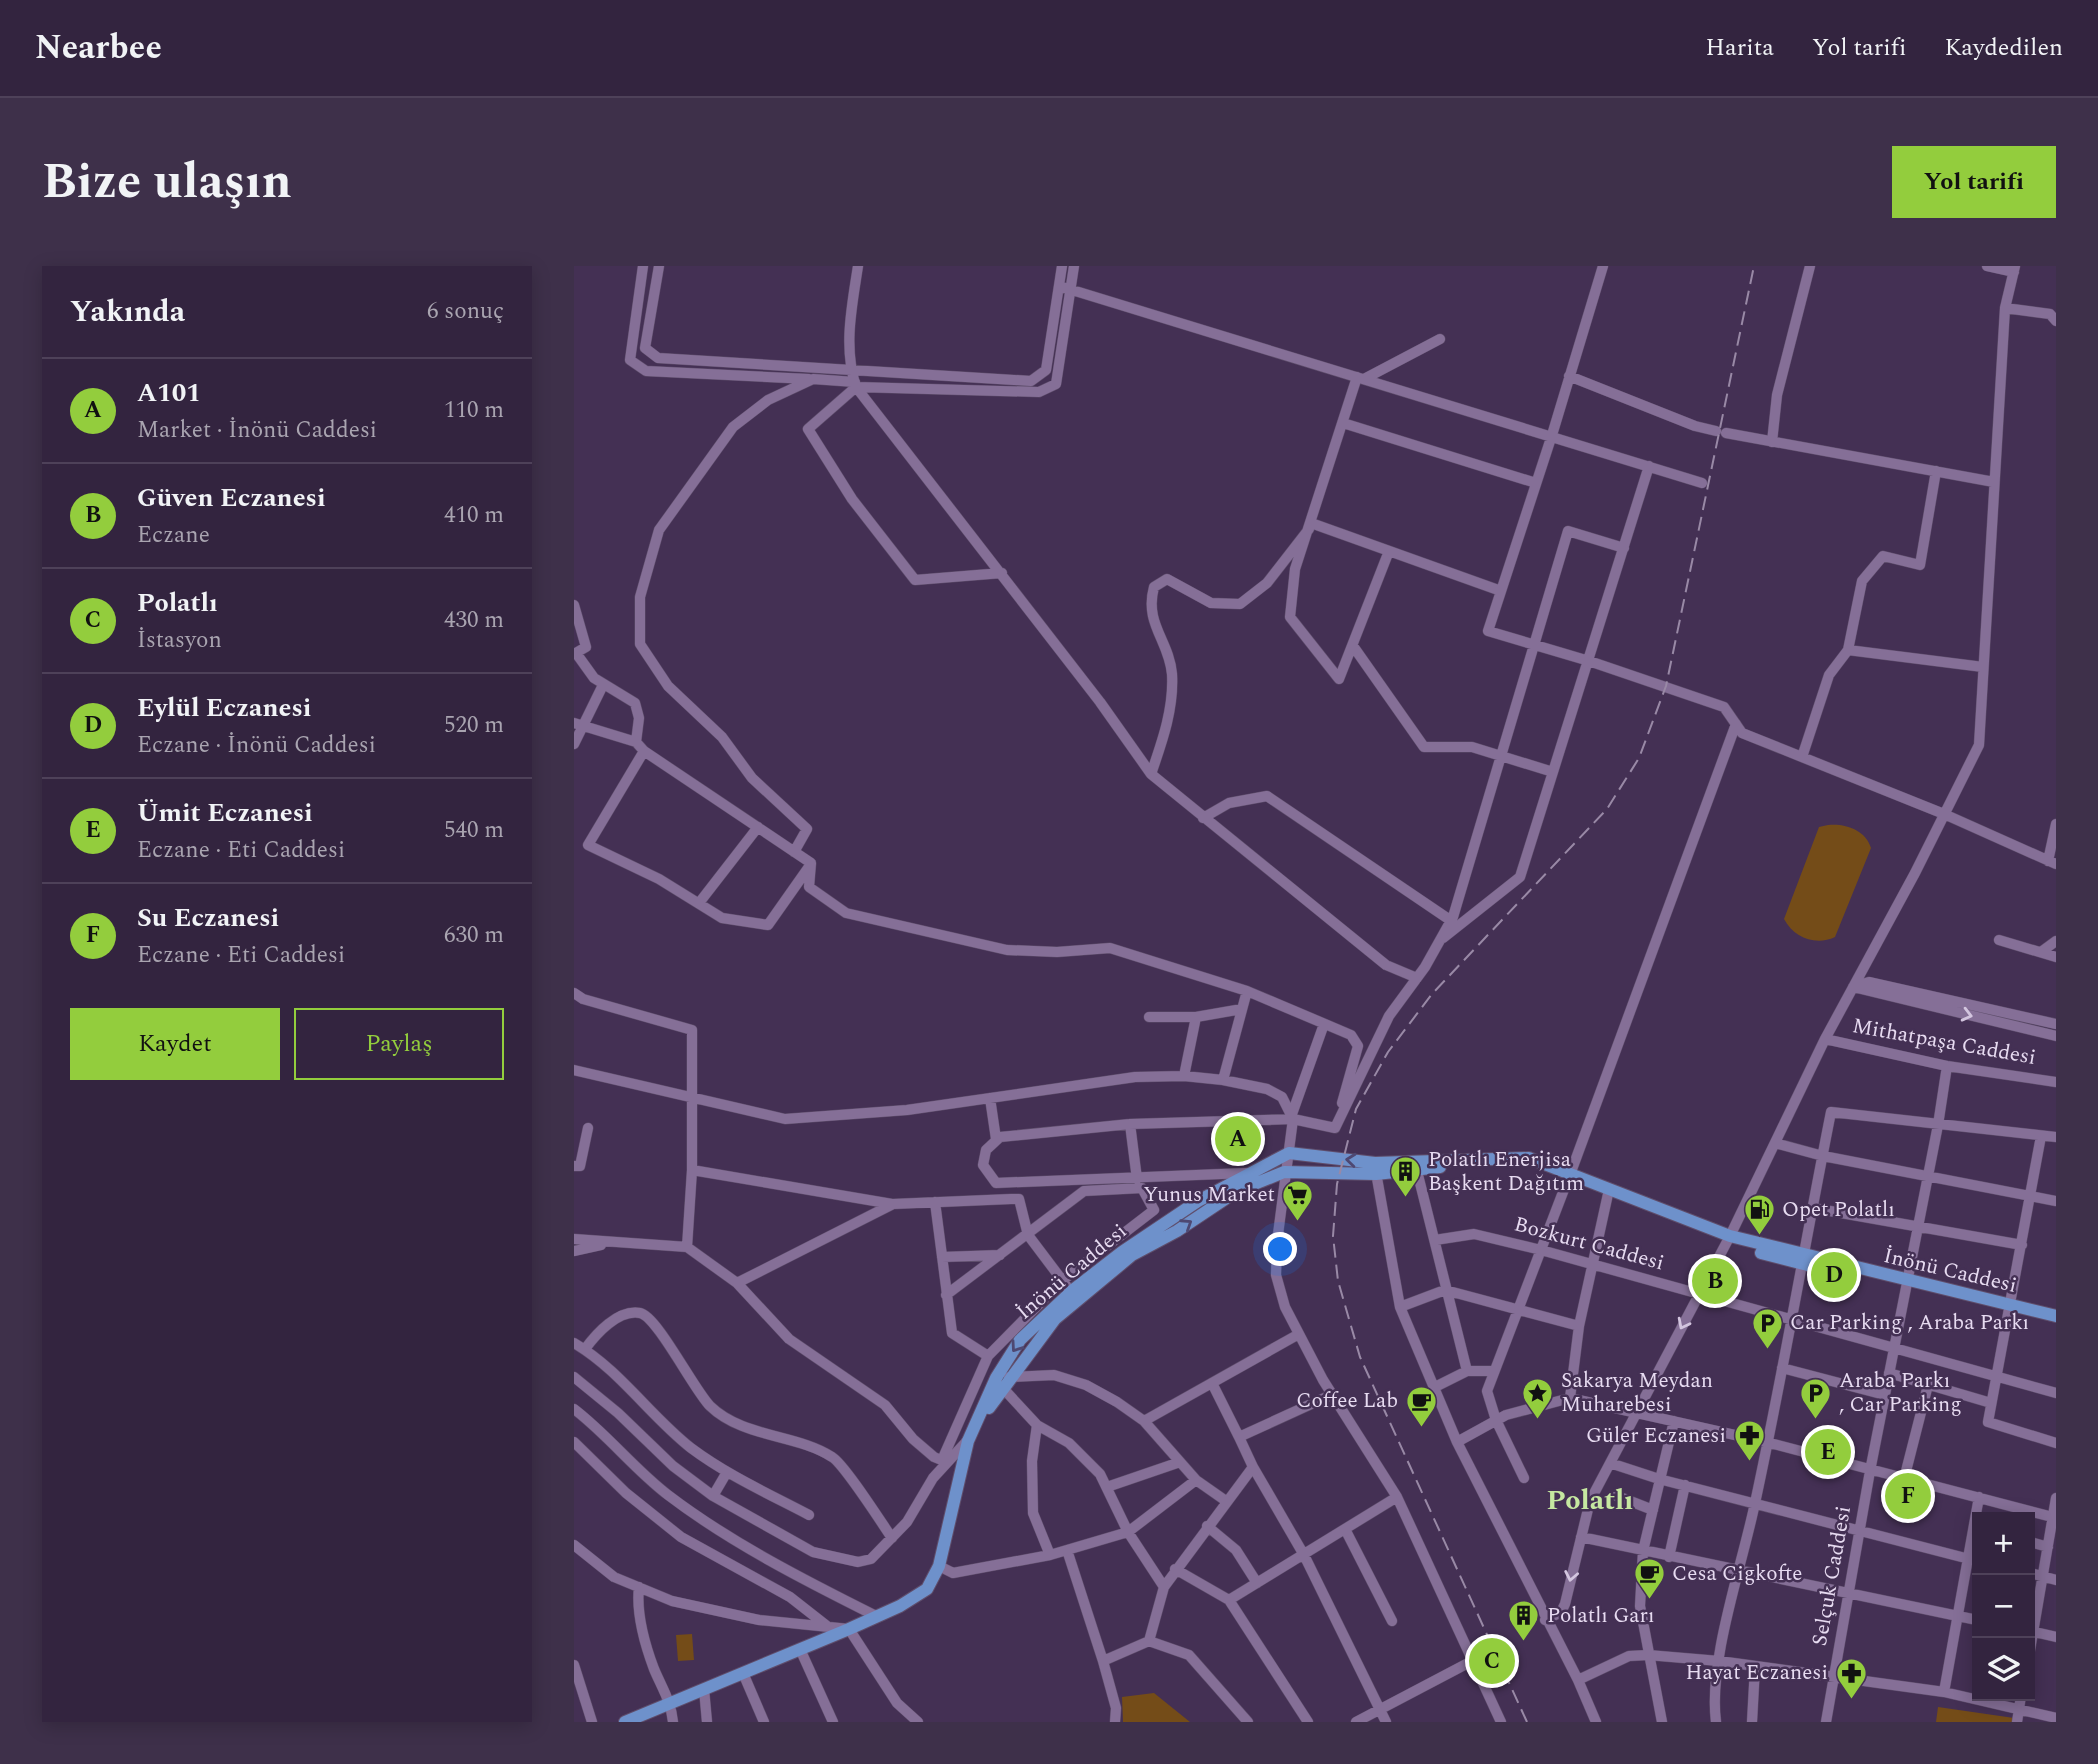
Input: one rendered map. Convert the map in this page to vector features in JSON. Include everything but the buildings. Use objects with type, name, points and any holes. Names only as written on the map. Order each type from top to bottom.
[{"type":"main road","name":"İnönü Caddesi","points":[[626,1722],[849,1629],[900,1606],[927,1589],[939,1566],[950,1463],[968,1441],[1003,1381],[1020,1340],[1071,1292],[1163,1224],[1198,1201],[1289,1153],[1376,1168],[1417,1171],[1455,1164],[1525,1165],[1569,1176],[1728,1239]]},
{"type":"main road","name":"İnönü Caddesi","points":[[1003,1381],[1055,1319],[1132,1255],[1237,1191],[1284,1172],[1529,1158],[1608,1194],[1728,1239],[1905,1285],[2010,1309],[2056,1316]]},
{"type":"main road","name":"İnönü Caddesi","points":[[2010,1309],[2056,1324]]},
{"type":"street","points":[[643,266],[630,360],[646,371],[1039,393],[1056,384],[1074,266]]},
{"type":"street","points":[[659,266],[645,348],[658,358],[1031,381],[1046,370],[1062,266]]},
{"type":"street","points":[[858,266],[848,327],[851,371],[856,384],[1002,573],[1151,774],[1202,818],[1387,965],[1418,978]]},
{"type":"street","points":[[1602,266],[1552,435],[1488,631],[1724,706],[1742,733],[1944,814],[2052,863],[2056,824]]},
{"type":"street","points":[[1772,442],[1777,396],[1810,266]]},
{"type":"street","points":[[1545,1620],[1561,1612],[1565,1604],[1590,1501],[1728,1239],[1825,1040],[1979,745],[2006,308],[2015,269],[1987,266]]},
{"type":"street","points":[[1059,286],[1702,483]]},
{"type":"street","points":[[2006,308],[2050,314],[2056,321]]},
{"type":"street","points":[[1389,551],[1339,679],[1290,617],[1295,569],[1343,423],[1361,378],[1440,339]]},
{"type":"street","points":[[1569,376],[1695,426],[1994,482]]},
{"type":"street","points":[[794,852],[807,830],[752,778],[723,737],[668,686],[640,644],[640,597],[659,530],[733,427],[768,400],[813,379]]},
{"type":"street","points":[[856,384],[808,429],[852,499],[915,580],[1002,573]]},
{"type":"street","points":[[1343,423],[1536,483]]},
{"type":"street","points":[[1440,941],[1520,877],[1649,466]]},
{"type":"street","points":[[1802,757],[1829,675],[1848,650],[1862,581],[1883,556],[1920,565],[1936,471]]},
{"type":"street","points":[[1310,526],[1501,591]]},
{"type":"street","points":[[1151,774],[1167,727],[1172,673],[1149,606],[1154,587],[1167,579],[1211,603],[1240,604],[1267,583],[1310,526]]},
{"type":"street","points":[[1335,1128],[1390,1016],[1418,978],[1453,917],[1568,531],[1624,548]]},
{"type":"street","points":[[574,605],[586,647],[575,653],[594,678],[635,702],[639,718],[640,747],[588,845],[699,902],[722,918],[768,925],[811,863]]},
{"type":"street","points":[[1353,646],[1424,747],[1472,747],[1553,772]]},
{"type":"street","points":[[1848,650],[1983,667]]},
{"type":"street","points":[[574,744],[579,724],[603,685]]},
{"type":"street","points":[[579,724],[640,747],[811,863]]},
{"type":"street","points":[[1524,1478],[1496,1420],[1487,1391],[1736,724]]},
{"type":"street","points":[[1202,818],[1229,803],[1267,796],[1450,920]]},
{"type":"street","points":[[699,902],[758,827]]},
{"type":"street","points":[[811,863],[809,887],[846,913],[1007,950],[1057,952],[1110,948],[1247,991],[1351,1035],[1358,1046],[1335,1128]]},
{"type":"street","points":[[1999,940],[2056,957]]},
{"type":"street","points":[[2041,953],[2056,941]]},
{"type":"street","points":[[1853,987],[1869,982],[2056,1024]]},
{"type":"street","points":[[1853,987],[2056,1036]]},
{"type":"street","points":[[1223,1080],[1247,991]]},
{"type":"street","points":[[574,993],[583,999],[692,1030],[692,1170],[687,1247]]},
{"type":"street","points":[[1149,1017],[1196,1017],[1242,1009]]},
{"type":"street","points":[[1184,1076],[1196,1017]]},
{"type":"street","points":[[1324,1024],[1292,1117],[1289,1153],[1284,1172],[1276,1275],[1285,1307],[1331,1395],[1397,1497],[1501,1722]]},
{"type":"street","name":"Mithatpaşa Caddesi","points":[[1825,1040],[1947,1066],[2056,1082]]},
{"type":"street","name":"Selçuk Caddesi","points":[[1826,1722],[1858,1530],[1938,1125],[1947,1066]]},
{"type":"street","points":[[574,1070],[785,1119],[907,1110],[1135,1077],[1184,1076],[1268,1089],[1282,1097],[1292,1117]]},
{"type":"street","points":[[990,1098],[996,1139]]},
{"type":"street","points":[[1716,1722],[1714,1704],[1719,1661],[1792,1321],[1831,1112],[2056,1137]]},
{"type":"street","points":[[996,1199],[996,1183],[983,1165],[986,1150],[996,1139],[1129,1124],[1292,1117],[1335,1128]]},
{"type":"street","points":[[1129,1124],[1137,1179]]},
{"type":"street","points":[[574,1166],[580,1166],[588,1128]]},
{"type":"street","points":[[2041,1136],[1988,1422],[2056,1443]]},
{"type":"street","points":[[1775,1143],[1823,1156],[2056,1201]]},
{"type":"street","points":[[1376,1168],[1400,1307],[1457,1442],[1545,1620],[1578,1680],[1596,1722]]},
{"type":"street","points":[[692,1170],[892,1204],[1019,1199],[1028,1235],[1071,1292]]},
{"type":"street","points":[[1417,1171],[1467,1371]]},
{"type":"street","points":[[996,1183],[1251,1173]]},
{"type":"street","points":[[574,1377],[618,1412],[673,1466],[713,1496],[813,1552],[858,1562],[871,1559],[907,1522],[933,1478],[950,1463],[988,1356],[1063,1280],[1154,1210],[1142,1188],[1084,1191],[946,1295]]},
{"type":"street","points":[[1570,1398],[1579,1326],[1608,1194]]},
{"type":"street","points":[[935,1202],[952,1333],[988,1356]]},
{"type":"street","points":[[737,1283],[892,1204]]},
{"type":"street","points":[[1813,1208],[2022,1245]]},
{"type":"street","name":"Bozkurt Caddesi","points":[[1435,1240],[1474,1234],[1541,1250],[2056,1393]]},
{"type":"street","points":[[574,1239],[687,1247],[737,1283],[789,1339],[885,1405],[913,1439],[950,1463]]},
{"type":"street","points":[[574,1251],[610,1243]]},
{"type":"street","points":[[942,1257],[1000,1255]]},
{"type":"street","points":[[1400,1307],[1445,1290],[1579,1326]]},
{"type":"street","points":[[585,1349],[606,1326],[624,1316],[639,1312],[645,1315],[664,1336],[710,1406],[738,1425],[833,1457],[892,1538]]},
{"type":"street","points":[[1144,1421],[1299,1334]]},
{"type":"street","points":[[574,1343],[585,1349],[690,1447],[727,1472],[809,1515]]},
{"type":"street","points":[[1782,1368],[1885,1395]]},
{"type":"street","points":[[1434,1387],[1467,1371],[1494,1371]]},
{"type":"street","points":[[1889,1373],[1991,1403]]},
{"type":"street","points":[[1003,1381],[1054,1375],[1086,1385],[1144,1421],[1196,1480],[1226,1501]]},
{"type":"street","points":[[1003,1381],[1037,1424],[1069,1443],[1100,1474],[1128,1532],[1164,1587]]},
{"type":"street","points":[[1212,1383],[1253,1466],[1304,1555],[1386,1722]]},
{"type":"street","points":[[1904,1479],[1928,1385]]},
{"type":"street","points":[[1239,1437],[1331,1395]]},
{"type":"street","points":[[1457,1442],[1496,1420],[1570,1398],[1766,1442],[2055,1518]]},
{"type":"street","points":[[574,1409],[600,1428],[668,1495],[804,1578],[876,1615]]},
{"type":"street","points":[[1662,1722],[1640,1606],[1643,1551],[1674,1421]]},
{"type":"street","points":[[1037,1424],[1032,1461],[1033,1513],[1050,1555]]},
{"type":"street","points":[[574,1442],[626,1493],[681,1537],[790,1597],[827,1627]]},
{"type":"street","points":[[1107,1487],[1180,1462]]},
{"type":"street","points":[[1610,1463],[1659,1479],[1972,1559],[1957,1616],[1944,1692]]},
{"type":"street","points":[[1149,1641],[1164,1587],[1253,1466]]},
{"type":"street","points":[[713,1496],[727,1472]]},
{"type":"street","points":[[939,1566],[953,1573],[1050,1555],[1128,1532],[1196,1480]]},
{"type":"street","points":[[1669,1557],[1685,1485]]},
{"type":"street","points":[[1617,1496],[1653,1510]]},
{"type":"street","points":[[1977,1512],[1979,1496]]},
{"type":"street","points":[[1229,1600],[1397,1497]]},
{"type":"street","points":[[2035,1616],[2055,1518],[2056,1498]]},
{"type":"street","points":[[1207,1526],[1236,1550],[1256,1583]]},
{"type":"street","points":[[1345,1530],[1392,1621]]},
{"type":"street","points":[[1581,1537],[1972,1619]]},
{"type":"street","points":[[2035,1543],[2048,1547]]},
{"type":"street","points":[[574,1545],[614,1577],[673,1601],[759,1620],[849,1629],[897,1703],[918,1722]]},
{"type":"street","points":[[1067,1550],[1103,1661],[1116,1708],[1115,1722]]},
{"type":"street","points":[[1175,1569],[1229,1600],[1308,1722]]},
{"type":"street","points":[[2035,1574],[2056,1580]]},
{"type":"street","points":[[639,1587],[639,1610],[654,1669],[671,1703],[673,1722]]},
{"type":"street","points":[[2035,1632],[2056,1637]]},
{"type":"street","points":[[1103,1661],[1149,1641],[1189,1655],[1248,1722]]},
{"type":"street","points":[[800,1649],[833,1722]]},
{"type":"street","points":[[1578,1680],[1629,1656],[1648,1655],[1719,1661],[1944,1692],[2056,1718]]},
{"type":"street","points":[[1356,1722],[1472,1661]]},
{"type":"street","points":[[574,1665],[592,1722]]},
{"type":"street","points":[[1752,1722],[1755,1667]]},
{"type":"street","points":[[743,1673],[764,1722]]},
{"type":"street","points":[[704,1689],[707,1722]]},
{"type":"street","points":[[2017,1722],[2020,1701]]},
{"type":"shaded area","points":[[1841,825],[1860,832],[1871,848],[1835,937],[1820,941],[1806,939],[1788,926],[1784,919],[1819,827]]},
{"type":"shaded area","points":[[692,1634],[694,1660],[678,1661],[676,1635]]},
{"type":"shaded area","points":[[1154,1693],[1190,1722],[1123,1722],[1122,1697]]},
{"type":"shaded area","points":[[1938,1707],[2014,1718],[2013,1722],[1936,1722]]},
{"type":"railway","points":[[1527,1722],[1360,1357],[1338,1281],[1333,1236],[1337,1184],[1356,1109],[1388,1052],[1432,994],[1607,809],[1639,758],[1666,686],[1754,266]]},
{"type":"place","name":"A101","points":[[1238,1139]]},
{"type":"place","name":"Polatlı Enerjisa Başkent Dağıtım","points":[[1405,1199]]},
{"type":"place","name":"Yunus Market","points":[[1298,1222]]},
{"type":"place","name":"Opet Polatlı","points":[[1759,1237]]},
{"type":"place","name":"Eylül Eczanesi","points":[[1834,1275]]},
{"type":"place","name":"Güven Eczanesi","points":[[1715,1281]]},
{"type":"place","name":"Car Parking , Araba Parkı","points":[[1767,1350]]},
{"type":"place","name":"Sakarya Meydan Muharebesi","points":[[1538,1420]]},
{"type":"place","name":"Araba Parkı , Car Parking","points":[[1816,1420]]},
{"type":"place","name":"Coffee Lab","points":[[1421,1428]]},
{"type":"place","name":"Ümit Eczanesi","points":[[1828,1452]]},
{"type":"place","name":"Güler Eczanesi","points":[[1749,1463]]},
{"type":"place","name":"Su Eczanesi","points":[[1908,1496]]},
{"type":"place","name":"Cesa Cigkofte","points":[[1649,1601]]},
{"type":"place","name":"Polatlı Garı","points":[[1524,1643]]},
{"type":"place","name":"Polatlı","points":[[1492,1661]]},
{"type":"place","name":"Hayat Eczanesi","points":[[1851,1700]]},
{"type":"district","name":"Polatlı","points":[[1590,1500]]}]
